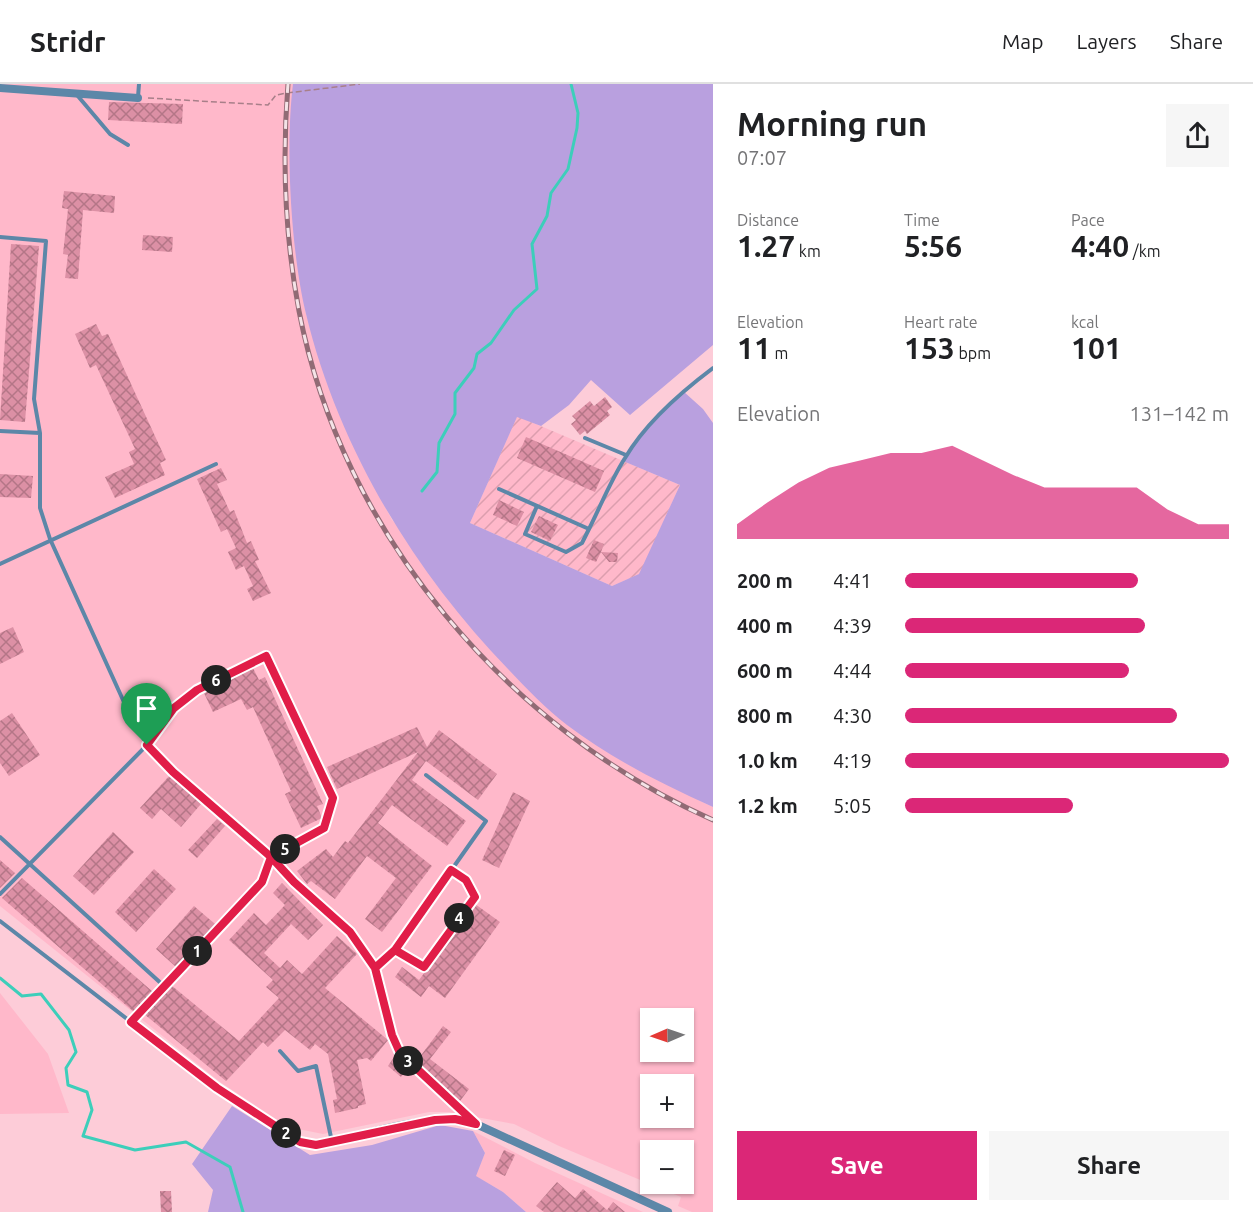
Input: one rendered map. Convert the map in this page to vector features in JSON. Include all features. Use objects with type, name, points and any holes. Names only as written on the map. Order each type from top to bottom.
[{"type":"street","points":[[0,88],[138,98]]},
{"type":"street","points":[[332,1142],[435,1120],[455,1119],[476,1124],[668,1212]]},
{"type":"lane","points":[[138,98],[139,84]]},
{"type":"lane","points":[[77,94],[110,134],[128,145]]},
{"type":"lane","points":[[0,237],[46,241],[34,399],[40,433],[40,508],[50,539],[123,700],[147,745],[173,772],[271,857],[294,882],[350,932],[375,968],[392,1035],[400,1053],[476,1124]]},
{"type":"lane","points":[[537,506],[525,534],[566,552],[582,543],[626,455],[683,391],[713,368]]},
{"type":"lane","points":[[0,431],[40,433]]},
{"type":"lane","points":[[585,438],[626,455]]},
{"type":"lane","points":[[0,564],[216,464]]},
{"type":"lane","points":[[499,489],[589,529]]},
{"type":"lane","points":[[0,894],[147,745],[174,708],[197,690],[266,656],[333,798],[324,828],[271,857],[262,882],[131,1022],[0,921]]},
{"type":"lane","points":[[375,968],[395,950],[486,821],[426,775]]},
{"type":"lane","points":[[0,837],[164,986]]},
{"type":"lane","points":[[395,950],[424,967],[475,897],[466,880],[451,870]]},
{"type":"lane","points":[[217,1088],[300,1142],[316,1145],[332,1142],[316,1066],[298,1071],[280,1051]]},
{"type":"path","points":[[138,98],[268,105],[276,95],[360,84]]},
{"type":"path","points":[[131,1022],[217,1088]]},
{"type":"shaded area","points":[[0,84],[293,84],[293,207],[297,258],[306,314],[326,380],[353,445],[392,520],[698,800],[713,807],[713,1212],[692,1212],[678,1206],[681,1197],[674,1194],[694,1194],[694,1140],[640,1140],[640,1180],[559,1146],[514,1124],[449,1112],[429,1112],[323,1134],[288,1127],[220,1082],[0,906]]},
{"type":"shaded area","points":[[293,84],[713,84],[713,345],[630,415],[591,380],[569,405],[541,426],[517,417],[470,523],[612,586],[639,574],[680,485],[623,461],[636,441],[683,391],[703,409],[713,423],[713,807],[620,760],[584,737],[544,706],[508,669],[441,591],[411,549],[384,505],[359,459],[338,412],[320,363],[306,314],[293,231],[291,200],[290,138]]},
{"type":"shaded area","points":[[517,416],[680,485],[640,574],[612,586],[470,523]]},
{"type":"shaded area","points":[[0,993],[48,1054],[69,1113],[0,1114]]},
{"type":"shaded area","points":[[232,1106],[310,1155],[372,1145],[440,1125],[473,1131],[485,1153],[476,1176],[503,1192],[526,1212],[208,1212],[213,1190],[192,1164]]},
{"type":"shaded area","points":[[473,1131],[535,1163],[643,1212],[526,1212],[503,1192],[475,1176],[485,1153]]},
{"type":"building","points":[[109,102],[183,104],[182,124],[108,120]]},
{"type":"building","points":[[64,191],[115,196],[114,213],[83,210],[78,279],[65,278],[68,255],[63,254],[68,209],[62,208]]},
{"type":"building","points":[[143,235],[173,237],[172,252],[142,250]]},
{"type":"building","points":[[11,244],[39,246],[25,422],[0,420]]},
{"type":"building","points":[[96,324],[102,336],[108,334],[166,460],[160,463],[165,475],[115,498],[105,477],[134,464],[129,452],[135,449],[96,365],[90,368],[75,334]]},
{"type":"building","points":[[605,397],[612,407],[607,411],[610,415],[587,434],[585,431],[580,435],[571,424],[576,420],[572,416],[590,401],[594,406]]},
{"type":"building","points":[[526,437],[604,471],[595,492],[517,458]]},
{"type":"building","points":[[221,468],[227,480],[217,484],[230,512],[234,510],[247,543],[251,541],[259,560],[255,561],[271,593],[253,601],[247,589],[253,586],[244,566],[236,570],[228,552],[236,548],[227,529],[221,532],[197,479]]},
{"type":"building","points":[[0,474],[33,476],[31,498],[0,497]]},
{"type":"building","points":[[499,500],[524,512],[517,526],[493,515]]},
{"type":"building","points":[[539,516],[558,525],[550,541],[531,532]]},
{"type":"building","points":[[594,540],[604,544],[596,562],[586,558]]},
{"type":"building","points":[[601,552],[618,553],[617,562],[609,562]]},
{"type":"building","points":[[13,627],[24,652],[0,664],[0,633]]},
{"type":"building","points":[[253,668],[259,680],[265,677],[323,804],[317,806],[322,818],[301,828],[285,794],[291,791],[253,707],[247,710],[241,699],[213,712],[203,691]]},
{"type":"building","points":[[12,713],[40,755],[9,776],[0,763],[0,721]]},
{"type":"building","points":[[417,727],[427,747],[439,730],[497,774],[478,800],[426,761],[412,780],[466,821],[447,846],[392,805],[378,823],[432,866],[382,932],[365,919],[396,878],[367,856],[335,899],[311,881],[307,884],[297,871],[326,849],[333,857],[345,841],[348,843],[418,752],[337,789],[327,767]]},
{"type":"building","points":[[170,775],[201,804],[181,827],[161,809],[152,819],[140,808]]},
{"type":"building","points":[[513,792],[530,801],[499,868],[482,860]]},
{"type":"building","points":[[217,819],[225,826],[197,858],[188,850]]},
{"type":"building","points":[[113,832],[134,852],[94,895],[73,876]]},
{"type":"building","points":[[0,860],[15,873],[0,888]]},
{"type":"building","points":[[154,869],[176,889],[136,932],[115,912]]},
{"type":"building","points":[[22,878],[153,992],[134,1012],[2,898]]},
{"type":"building","points":[[282,883],[323,925],[308,940],[291,924],[264,953],[280,968],[287,960],[302,974],[337,936],[357,954],[325,988],[388,1040],[371,1061],[367,1058],[357,1060],[366,1104],[358,1108],[335,1113],[333,1100],[337,1099],[328,1054],[315,1044],[310,1050],[285,1030],[268,1047],[263,1042],[226,1081],[144,1014],[171,985],[239,1041],[279,998],[266,987],[273,980],[229,940],[254,913],[266,925],[285,905],[273,893]]},
{"type":"building","points":[[475,904],[500,922],[445,998],[429,986],[421,997],[395,977],[402,967],[419,980]]},
{"type":"building","points":[[194,906],[215,924],[176,967],[156,949]]},
{"type":"building","points":[[443,1026],[451,1032],[430,1059],[469,1089],[460,1101],[416,1062]]},
{"type":"building","points":[[394,1057],[408,1068],[401,1077],[388,1066]]},
{"type":"building","points":[[504,1150],[515,1155],[505,1176],[494,1171]]},
{"type":"building","points":[[557,1182],[575,1198],[583,1189],[607,1210],[613,1202],[625,1212],[544,1212],[536,1206]]},
{"type":"building","points":[[160,1191],[171,1191],[172,1212],[161,1212]]},
{"type":"waterway","points":[[422,491],[437,472],[439,443],[455,414],[455,393],[474,368],[477,354],[491,343],[514,310],[537,289],[532,244],[547,216],[551,193],[568,169],[577,128],[578,113],[571,84]]},
{"type":"waterway","points":[[0,978],[22,996],[41,994],[69,1030],[76,1052],[66,1068],[68,1085],[87,1092],[92,1110],[83,1136],[135,1150],[186,1142],[230,1167],[243,1212]]},
{"type":"railway","points":[[288,84],[285,141],[286,198],[299,311],[321,393],[353,472],[395,546],[445,615],[503,678],[568,733],[638,781],[713,820]]},
{"type":"route","points":[[147,745],[173,772],[271,857],[262,882],[131,1022],[217,1088],[300,1142],[316,1145],[435,1120],[455,1119],[476,1124],[400,1053],[392,1035],[375,968],[395,950],[451,870],[466,880],[475,897],[424,967],[395,950],[375,968],[350,932],[294,882],[271,857],[324,828],[333,798],[266,656],[197,690],[174,708],[147,745]]}]
